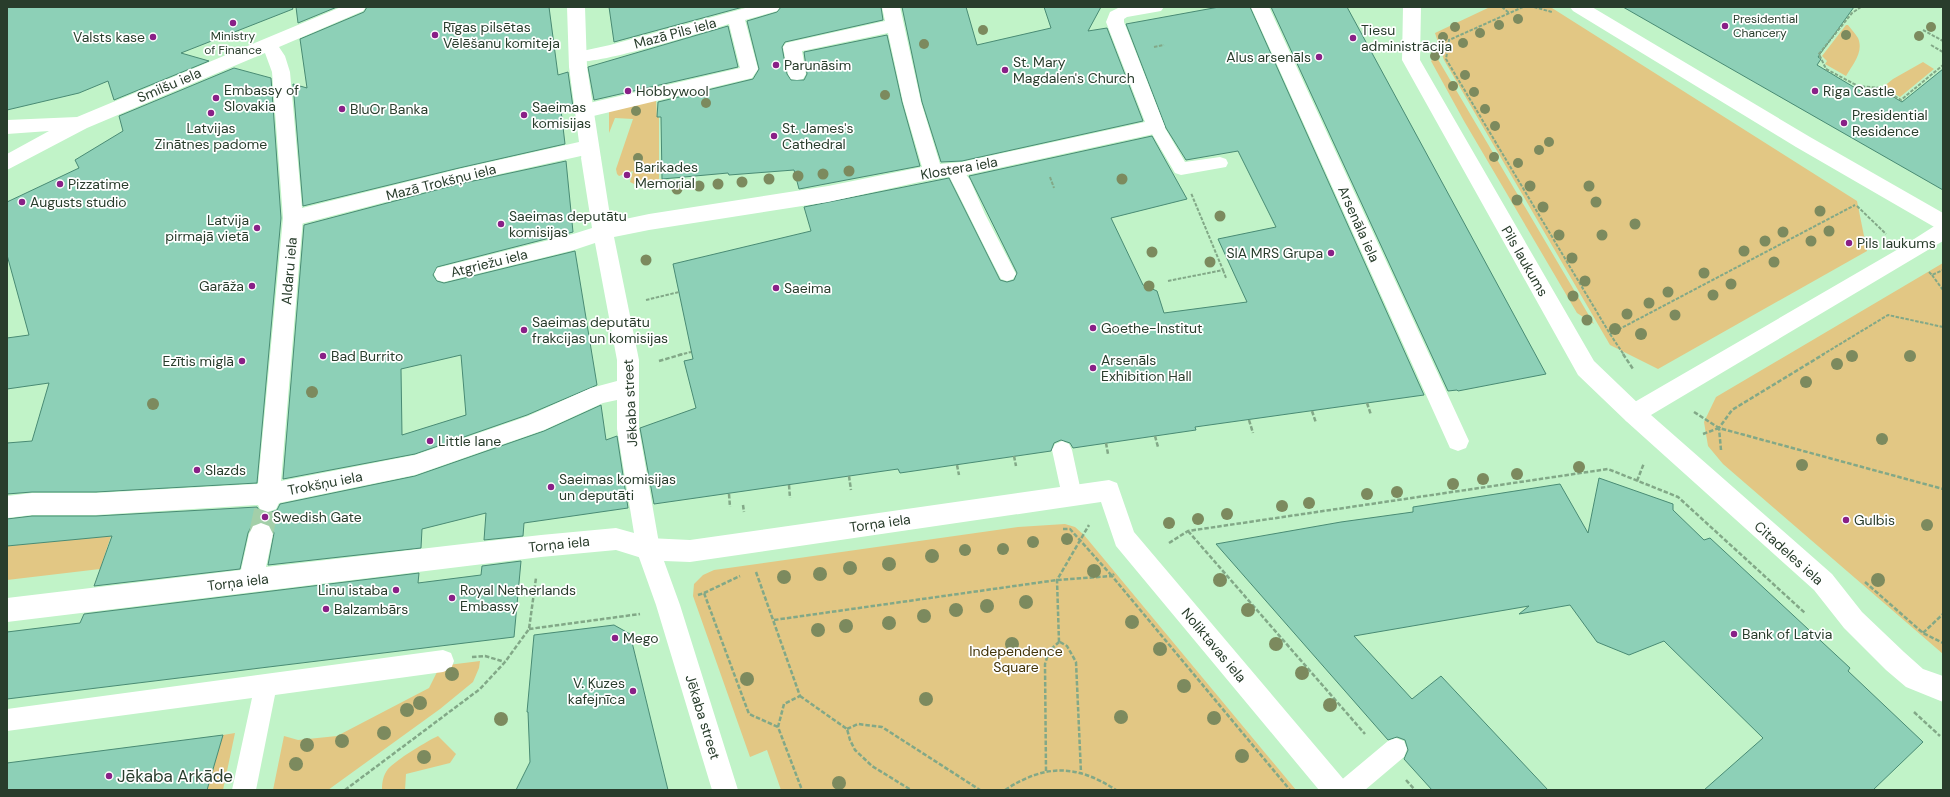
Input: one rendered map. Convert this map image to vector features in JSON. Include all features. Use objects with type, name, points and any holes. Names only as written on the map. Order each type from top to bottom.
[{"type":"street","name":"Smilšu iela","points":[[7,163],[80,123],[357,7]]},
{"type":"street","name":"Jēkaba street","points":[[576,7],[579,56],[578,66],[603,232],[619,307],[628,360],[628,429],[648,549],[668,605],[725,790]]},
{"type":"street","name":"Mazā Pils iela","points":[[579,56],[610,51],[771,7]]},
{"type":"street","points":[[1156,7],[1123,12],[1116,16],[1115,22],[1156,127]]},
{"type":"street","name":"Arsenāla iela","points":[[1260,7],[1458,441]]},
{"type":"street","name":"Pils laukums","points":[[1412,7],[1411,60],[1586,368],[1634,414]]},
{"type":"street","points":[[1579,7],[1803,142],[1943,222]]},
{"type":"street","points":[[797,74],[792,47],[892,16],[912,102],[933,172]]},
{"type":"street","points":[[585,111],[746,73],[749,69],[736,17]]},
{"type":"street","name":"Aldaru iela","points":[[268,44],[276,56],[281,72],[293,218],[268,498]]},
{"type":"street","points":[[7,127],[80,123]]},
{"type":"street","name":"Klostera iela","points":[[603,232],[649,222],[828,194],[933,172],[958,170],[1156,127]]},
{"type":"street","name":"Mazā Trokšņu iela","points":[[293,218],[459,176],[590,152]]},
{"type":"street","points":[[1634,414],[1908,254],[1943,231]]},
{"type":"street","name":"Atgriežu iela","points":[[444,274],[574,242],[603,232]]},
{"type":"street","name":"Trokšņu iela","points":[[7,507],[32,504],[96,504],[268,498],[415,465],[536,423],[599,395],[629,387]]},
{"type":"street","name":"Citadeles iela","points":[[1634,414],[1823,582],[1852,620],[1895,661],[1915,678],[1943,689]]},
{"type":"street","name":"Torņa iela","points":[[7,610],[533,546],[616,539],[648,549],[690,551],[1109,490]]},
{"type":"street","name":"Noliktavas iela","points":[[1109,490],[1124,538],[1336,790]]},
{"type":"street","points":[[251,581],[261,534]]},
{"type":"lane","points":[[1156,127],[1181,169],[1220,163]]},
{"type":"lane","points":[[958,170],[976,214],[1007,274]]},
{"type":"lane","points":[[1062,450],[1072,496]]},
{"type":"lane","points":[[7,720],[443,661]]},
{"type":"lane","points":[[244,790],[266,685]]},
{"type":"lane","points":[[1347,790],[1391,753]]},
{"type":"path","points":[[1502,7],[1509,13]]},
{"type":"path","points":[[1523,7],[1449,40],[1446,59],[1610,334],[1635,373],[1667,396],[1719,428],[1943,489]]},
{"type":"path","points":[[1861,7],[1852,13],[1819,54],[1826,69],[1858,86],[1881,88],[1901,100],[1943,66]]},
{"type":"path","points":[[1923,30],[1943,41]]},
{"type":"path","points":[[1155,47],[1164,45]]},
{"type":"path","points":[[1931,45],[1943,52]]},
{"type":"path","points":[[1181,169],[1226,278]]},
{"type":"path","points":[[1610,334],[1855,205]]},
{"type":"path","points":[[1168,281],[1223,270]]},
{"type":"path","points":[[1932,275],[1943,290]]},
{"type":"path","points":[[619,307],[679,292]]},
{"type":"path","points":[[1721,455],[1719,428],[1732,410],[1888,315],[1943,327]]},
{"type":"path","points":[[1367,403],[1371,415]]},
{"type":"path","points":[[1312,411],[1316,423]]},
{"type":"path","points":[[1249,420],[1254,433]]},
{"type":"path","points":[[1155,436],[1158,446]]},
{"type":"path","points":[[1106,443],[1108,454]]},
{"type":"path","points":[[1014,456],[1016,466]]},
{"type":"path","points":[[957,465],[959,475]]},
{"type":"path","points":[[1414,790],[1391,753],[1188,530],[1608,469],[1678,497],[1808,615]]},
{"type":"path","points":[[849,476],[851,490]]},
{"type":"path","points":[[789,485],[790,498]]},
{"type":"path","points":[[1060,642],[1057,580],[1109,490]]},
{"type":"path","points":[[729,494],[730,507]]},
{"type":"path","points":[[743,505],[746,543],[800,696],[847,729],[848,738],[854,748],[865,760],[911,790]]},
{"type":"path","points":[[1056,530],[1070,529],[1080,538],[1290,790]]},
{"type":"path","points":[[704,593],[755,568]]},
{"type":"path","points":[[774,620],[1057,580],[1112,576]]},
{"type":"path","points":[[1864,581],[1923,633],[1943,643]]},
{"type":"path","points":[[1923,633],[1943,614]]},
{"type":"path","points":[[529,629],[635,615]]},
{"type":"path","points":[[1046,771],[1045,664],[1048,652],[1052,646],[1060,642]]},
{"type":"path","points":[[1060,642],[1067,646],[1076,662],[1081,773]]},
{"type":"path","points":[[485,656],[505,662]]},
{"type":"path","points":[[800,696],[784,704],[778,727],[802,790]]},
{"type":"path","points":[[847,729],[858,724],[882,727],[980,790]]},
{"type":"path","points":[[1004,790],[1024,777],[1046,771],[1065,770],[1096,777],[1116,790]]},
{"type":"green space","points":[[1490,7],[1552,8],[1857,201],[1867,251],[1658,369],[1610,345],[1444,60],[1435,33]]},
{"type":"green space","points":[[1846,25],[1848,25],[1858,38],[1860,48],[1857,58],[1846,76],[1825,64],[1827,61],[1822,56]]},
{"type":"green space","points":[[1436,56],[1594,324],[1577,313],[1464,121],[1431,61]]},
{"type":"green space","points":[[1923,62],[1934,69],[1900,97],[1883,87],[1893,79]]},
{"type":"green space","points":[[656,100],[657,116],[659,117],[659,179],[662,179],[663,182],[634,184],[630,182],[633,171],[619,176],[616,169],[633,119],[615,118],[609,133],[609,111]]},
{"type":"green space","points":[[1943,263],[1943,654],[1723,464],[1708,446],[1704,422],[1716,397]]},
{"type":"green space","name":"Independence Square","points":[[1065,524],[1075,527],[1084,535],[1296,790],[781,790],[767,750],[750,757],[693,596],[694,584],[703,575],[714,570],[1018,527]]},
{"type":"green space","points":[[111,536],[100,569],[7,580],[7,546]]},
{"type":"green space","points":[[480,661],[479,668],[473,682],[440,709],[328,790],[273,790],[284,736],[298,740],[337,736],[429,688],[440,666]]},
{"type":"green space","points":[[235,733],[223,790],[207,790],[223,735]]},
{"type":"green space","points":[[438,736],[456,754],[450,763],[406,774],[405,790],[382,790],[383,779],[388,769],[412,751]]},
{"type":"building","points":[[7,7],[292,7],[293,9],[181,53],[209,61],[114,100],[108,81],[79,93],[7,110]]},
{"type":"building","points":[[296,7],[337,7],[298,23]]},
{"type":"building","points":[[367,7],[549,7],[558,75],[568,72],[573,107],[561,110],[565,144],[303,206],[293,84],[307,88],[300,39],[364,12]]},
{"type":"building","points":[[609,7],[743,7],[614,42]]},
{"type":"building","name":"St. James's Cathedral","points":[[781,7],[881,7],[883,20],[785,42],[782,47],[787,74],[791,80],[804,80],[807,74],[804,52],[887,35],[902,102],[920,166],[799,189],[794,170],[729,175],[728,173],[662,179],[661,117],[657,117],[658,102],[753,79],[759,69],[747,21],[777,12]]},
{"type":"building","points":[[902,7],[966,7],[977,45],[1051,28],[1044,7],[1101,7],[1088,31],[1107,28],[1143,121],[962,161],[941,162],[922,102]]},
{"type":"building","points":[[1219,7],[1250,7],[1424,395],[1195,427],[1196,430],[1073,448],[1070,443],[1061,440],[1054,443],[1051,451],[900,473],[898,469],[654,504],[640,428],[696,408],[684,361],[693,359],[673,264],[811,231],[804,207],[949,178],[1000,280],[1007,282],[1014,280],[1017,273],[969,176],[1152,136],[1187,199],[1111,218],[1143,285],[1157,291],[1164,313],[1247,302],[1218,239],[1276,227],[1238,151],[1186,160],[1166,128],[1126,24]]},
{"type":"building","points":[[1271,7],[1347,7],[1546,374],[1458,391],[1448,391]]},
{"type":"building","name":"Riga Castle","points":[[1623,7],[1854,7],[1818,57],[1821,59],[1817,65],[1867,95],[1877,87],[1902,102],[1943,69],[1943,190]]},
{"type":"building","points":[[728,26],[738,67],[594,100],[588,67]]},
{"type":"building","points":[[234,68],[271,78],[281,218],[257,483],[96,492],[32,492],[7,494],[7,443],[32,441],[49,383],[7,389],[7,338],[29,335],[7,255],[7,202],[79,168],[75,160],[123,131],[119,116]]},
{"type":"building","points":[[566,161],[573,232],[437,267],[433,275],[437,281],[444,283],[575,251],[597,385],[527,415],[415,454],[283,479],[304,225],[459,184]],"holes":[[[461,355],[466,415],[402,435],[401,369]]]},
{"type":"building","points":[[601,405],[606,440],[617,436],[628,508],[524,523],[523,536],[484,540],[486,513],[422,529],[421,548],[268,565],[274,533],[270,525],[260,522],[252,525],[248,533],[240,569],[94,586],[112,536],[7,546],[7,519],[32,516],[96,516],[257,507],[259,510],[269,513],[277,510],[280,504],[415,476],[544,431]]},
{"type":"building","name":"Bank of Latvia","points":[[1599,478],[1673,504],[1673,510],[1704,540],[1710,538],[1850,668],[1848,671],[1923,742],[1873,790],[1704,790],[1763,738],[1664,641],[1629,655],[1597,642],[1570,605],[1519,614],[1529,606],[1354,636],[1412,699],[1441,676],[1548,790],[1432,790],[1404,759],[1408,750],[1405,740],[1397,737],[1388,740],[1216,544],[1341,522],[1413,512],[1413,507],[1560,484],[1588,533]]},
{"type":"building","points":[[521,561],[514,637],[7,699],[7,632],[80,623],[84,614],[419,573],[418,583],[481,575],[482,566]]},
{"type":"building","points":[[614,625],[630,634],[668,790],[516,790],[530,762],[527,712],[534,635]]},
{"type":"building","name":"Jēkaba Arkāde","points":[[223,735],[207,790],[7,790],[7,763]]},
{"type":"tunnel","points":[[261,534],[268,501]]},
{"type":"place","name":"Ministry of Finance","points":[[233,23]]},
{"type":"place","name":"Presidential Chancery","points":[[1725,26]]},
{"type":"place","name":"Rīgas pilsētas Vēlēšanu komiteja","points":[[435,35]]},
{"type":"place","name":"Valsts kase","points":[[153,37]]},
{"type":"place","name":"Tiesu administrācija","points":[[1353,38]]},
{"type":"place","name":"Alus arsenāls","points":[[1319,57]]},
{"type":"place","name":"Parunāsim","points":[[776,65]]},
{"type":"place","name":"St. Mary Magdalen's Church","points":[[1005,70]]},
{"type":"place","name":"Hobbywool","points":[[628,91]]},
{"type":"place","name":"Riga Castle","points":[[1815,91]]},
{"type":"place","name":"Embassy of Slovakia","points":[[216,98]]},
{"type":"place","name":"BluOr Banka","points":[[342,109]]},
{"type":"place","name":"Latvijas Zinātnes padome","points":[[211,113]]},
{"type":"place","name":"Saeimas komisijas","points":[[524,115]]},
{"type":"place","name":"Presidential Residence","points":[[1844,123]]},
{"type":"place","name":"St. James's Cathedral","points":[[774,136]]},
{"type":"place","name":"Barikades Memorial","points":[[627,175]]},
{"type":"place","name":"Pizzatime","points":[[60,184]]},
{"type":"place","name":"Augusts studio","points":[[22,202]]},
{"type":"place","name":"Saeimas deputātu komisijas","points":[[501,224]]},
{"type":"place","name":"Latvija pirmajā vietā","points":[[257,228]]},
{"type":"place","name":"Pils laukums","points":[[1849,243]]},
{"type":"place","name":"SIA MRS Grupa","points":[[1331,253]]},
{"type":"place","name":"Garāža","points":[[252,286]]},
{"type":"place","name":"Saeima","points":[[776,288]]},
{"type":"place","name":"Goethe-Institut","points":[[1093,328]]},
{"type":"place","name":"Saeimas deputātu frakcijas un komisijas","points":[[524,330]]},
{"type":"place","name":"Bad Burrito","points":[[323,356]]},
{"type":"place","name":"Ezītis miglā","points":[[242,361]]},
{"type":"place","name":"Arsenāls Exhibition Hall","points":[[1093,368]]},
{"type":"place","name":"Little lane","points":[[430,441]]},
{"type":"place","name":"Slazds","points":[[197,470]]},
{"type":"place","name":"Saeimas komisijas un deputāti","points":[[551,487]]},
{"type":"place","name":"Swedish Gate","points":[[265,517]]},
{"type":"place","name":"Gulbis","points":[[1846,520]]},
{"type":"place","name":"Linu istaba","points":[[396,590]]},
{"type":"place","name":"Royal Netherlands Embassy","points":[[452,598]]},
{"type":"place","name":"Balzambārs","points":[[326,609]]},
{"type":"place","name":"Bank of Latvia","points":[[1734,634]]},
{"type":"place","name":"Mego","points":[[615,638]]},
{"type":"place","name":"V. Ķuzes kafejnīca","points":[[633,691]]},
{"type":"place","name":"Jēkaba Arkāde","points":[[109,776]]}]
